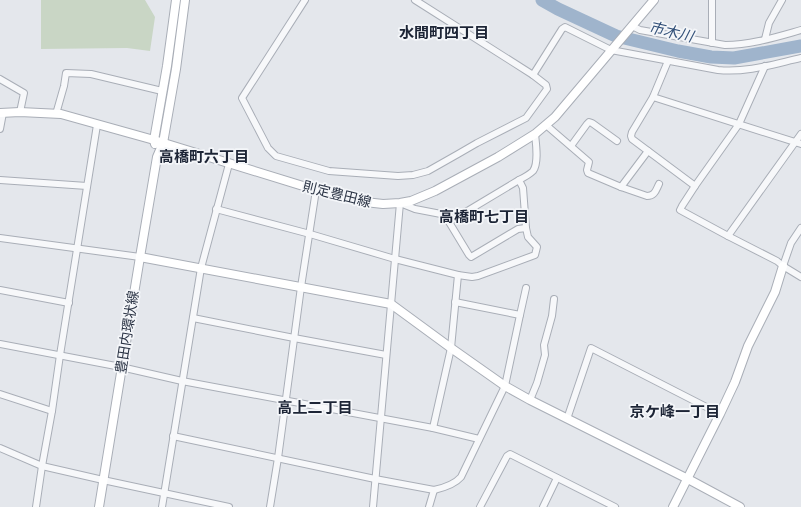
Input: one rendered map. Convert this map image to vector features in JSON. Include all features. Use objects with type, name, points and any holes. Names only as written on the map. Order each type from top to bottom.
[{"type":"street","name":"豊田内環状線","points":[[157,157],[154,140],[167,66],[176,0]]},
{"type":"street","name":"豊田内環状線","points":[[99,507],[157,157],[163,143],[176,69],[185,0]]},
{"type":"street","points":[[305,0],[242,98],[268,148],[276,156],[329,170],[357,174],[398,176],[413,175],[428,171],[477,142],[526,118],[547,89],[546,85],[533,75],[415,0]]},
{"type":"street","name":"則定豊田線","points":[[2,113],[20,112],[61,114],[154,140],[316,190],[365,202],[383,204],[400,203],[411,201],[435,191],[498,157],[546,126],[654,0]]},
{"type":"street","points":[[712,0],[712,43]]},
{"type":"street","points":[[765,39],[769,23],[782,0]]},
{"type":"street","points":[[632,26],[640,30],[725,45],[736,45],[801,30]]},
{"type":"street","points":[[533,75],[562,29],[565,27],[612,50],[727,71],[765,66],[801,58]]},
{"type":"street","points":[[668,60],[653,98],[631,136],[632,139],[695,186]]},
{"type":"street","points":[[765,66],[739,124],[695,186],[680,210],[777,261],[801,277]]},
{"type":"street","points":[[56,114],[66,73],[91,74],[162,91]]},
{"type":"street","points":[[0,79],[24,93],[20,112]]},
{"type":"street","points":[[653,98],[798,143]]},
{"type":"street","points":[[0,129],[2,113]]},
{"type":"street","points":[[571,146],[589,122],[617,141]]},
{"type":"street","points":[[36,507],[97,124]]},
{"type":"street","points":[[546,126],[589,162],[586,170],[587,172],[621,187],[647,196],[651,196],[655,193],[659,184]]},
{"type":"street","points":[[449,222],[533,170],[535,167],[536,158],[535,134]]},
{"type":"street","points":[[728,236],[798,143],[801,134]]},
{"type":"street","points":[[621,187],[648,151]]},
{"type":"street","points":[[162,507],[201,268],[229,164]]},
{"type":"street","points":[[0,180],[87,186]]},
{"type":"street","points":[[216,209],[310,234],[395,259],[458,275],[472,277],[535,255],[537,247],[528,237],[523,188],[519,180]]},
{"type":"street","points":[[270,507],[316,190]]},
{"type":"street","points":[[373,507],[400,203],[443,215],[471,257],[518,229],[526,228]]},
{"type":"street","points":[[673,507],[735,382],[748,346],[776,292],[791,243],[801,228]]},
{"type":"street","points":[[0,238],[140,257],[391,304],[505,386],[740,507]]},
{"type":"street","points":[[433,428],[451,348],[458,275]]},
{"type":"street","points":[[173,436],[375,479],[434,490],[439,489],[458,481],[461,477],[505,386],[526,288]]},
{"type":"street","points":[[0,290],[69,303]]},
{"type":"street","points":[[530,400],[546,354],[544,345],[552,316],[554,299]]},
{"type":"street","points":[[455,302],[520,315]]},
{"type":"street","points":[[193,318],[386,355]]},
{"type":"street","points":[[0,344],[122,367],[182,381],[433,428],[479,439]]},
{"type":"street","points":[[567,419],[591,348],[720,414]]},
{"type":"street","points":[[0,394],[52,411]]},
{"type":"street","points":[[0,448],[42,466],[164,494],[229,507]]},
{"type":"street","points":[[480,507],[507,456],[510,454],[611,506]]},
{"type":"street","points":[[543,507],[557,478]]},
{"type":"street","points":[[429,507],[434,490]]},
{"type":"green space","points":[[41,0],[145,0],[155,17],[150,51],[127,48],[41,49]]},
{"type":"waterway","name":"市木川","points":[[542,0],[616,36],[678,51],[711,57],[734,58],[801,46]]},
{"type":"district","name":"水間町四丁目","points":[[444,33]]},
{"type":"district","name":"高橋町六丁目","points":[[204,157]]},
{"type":"district","name":"高橋町七丁目","points":[[484,217]]},
{"type":"district","name":"高上二丁目","points":[[315,408]]},
{"type":"district","name":"京ケ峰一丁目","points":[[675,412]]}]
